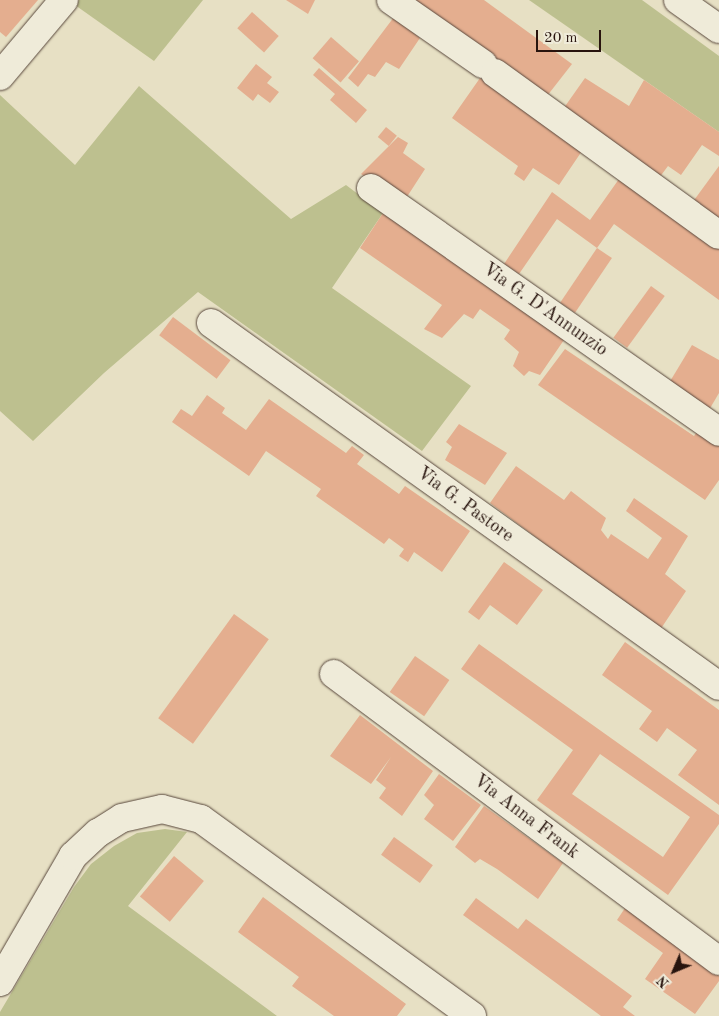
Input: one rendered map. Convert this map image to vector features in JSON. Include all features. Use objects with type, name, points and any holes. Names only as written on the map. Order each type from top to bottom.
[{"type":"street","points":[[4,63],[64,0]]},
{"type":"street","points":[[391,0],[489,68],[719,235]]},
{"type":"street","points":[[678,0],[719,29]]},
{"type":"street","name":"Via G. D'Annunzio","points":[[371,188],[719,432]]},
{"type":"street","name":"Via G. Pastore","points":[[211,323],[719,686]]},
{"type":"street","name":"Via Anna Frank","points":[[334,674],[719,961]]},
{"type":"street","points":[[0,982],[73,856],[98,833],[122,818],[162,809],[201,819],[472,1016]]},
{"type":"green space","points":[[79,0],[203,0],[154,61],[75,5]]},
{"type":"green space","points":[[529,0],[642,0],[719,56],[719,132]]},
{"type":"green space","points":[[139,86],[291,219],[346,185],[383,213],[332,288],[471,386],[422,451],[198,292],[104,373],[33,441],[0,411],[0,95],[75,165]]},
{"type":"green space","points":[[165,829],[187,832],[128,906],[277,1016],[0,1016],[0,1012],[74,887],[91,864],[114,846],[137,833]]},
{"type":"building","points":[[0,0],[38,0],[6,37],[0,32]]},
{"type":"building","points":[[286,0],[315,0],[308,14]]},
{"type":"building","points":[[410,0],[484,0],[572,64],[547,96]]},
{"type":"building","points":[[252,12],[279,36],[264,52],[237,28]]},
{"type":"building","points":[[394,17],[420,38],[399,69],[386,62],[375,77],[368,74],[358,87],[348,78]]},
{"type":"building","points":[[331,37],[359,61],[341,82],[313,58]]},
{"type":"building","points":[[256,64],[272,77],[267,83],[279,92],[270,103],[258,94],[253,101],[237,88]]},
{"type":"building","points":[[319,68],[367,110],[356,123],[330,100],[335,94],[313,75]]},
{"type":"building","points":[[480,78],[584,148],[559,185],[533,168],[524,181],[514,174],[518,166],[452,118]]},
{"type":"building","points":[[585,78],[629,106],[644,80],[719,132],[719,156],[702,145],[681,175],[668,166],[659,178],[561,112]]},
{"type":"building","points":[[386,127],[397,136],[389,146],[378,137]]},
{"type":"building","points":[[398,137],[408,143],[403,153],[425,169],[403,203],[361,174]]},
{"type":"building","points":[[719,166],[719,224],[692,203]]},
{"type":"building","points":[[619,179],[719,248],[719,300],[614,224],[597,248],[557,219],[519,274],[504,264],[552,192],[590,220]]},
{"type":"building","points":[[383,213],[566,337],[540,375],[529,371],[524,376],[513,366],[519,352],[504,339],[510,330],[480,309],[473,319],[464,314],[442,338],[424,329],[442,305],[360,248]]},
{"type":"building","points":[[597,248],[612,258],[575,313],[560,303]]},
{"type":"building","points":[[651,286],[665,296],[627,348],[613,338]]},
{"type":"building","points":[[173,317],[231,360],[217,379],[159,335]]},
{"type":"building","points":[[692,345],[719,360],[719,393],[709,410],[669,383]]},
{"type":"building","points":[[565,349],[694,436],[699,429],[719,444],[719,480],[705,500],[538,385]]},
{"type":"building","points":[[207,395],[225,408],[222,413],[246,430],[269,399],[346,453],[352,446],[364,455],[357,464],[399,494],[405,486],[470,531],[442,572],[414,552],[408,562],[399,556],[404,549],[389,538],[384,544],[316,496],[321,489],[266,451],[249,476],[172,422],[181,409],[192,416]]},
{"type":"building","points":[[459,424],[507,453],[485,485],[445,460],[452,447],[446,442]]},
{"type":"building","points":[[516,466],[564,500],[571,491],[606,518],[601,530],[608,539],[611,534],[648,559],[662,538],[626,511],[634,498],[688,536],[665,574],[686,591],[660,630],[490,503]]},
{"type":"building","points":[[504,562],[543,590],[517,625],[490,605],[479,620],[468,612]]},
{"type":"building","points":[[234,614],[269,639],[193,744],[158,718]]},
{"type":"building","points":[[625,642],[719,710],[719,805],[678,775],[697,750],[667,728],[657,742],[639,729],[652,711],[602,675]]},
{"type":"building","points":[[479,644],[719,815],[719,824],[668,895],[537,800],[573,750],[461,669]],"holes":[[[600,754],[690,817],[663,857],[572,794]]]},
{"type":"building","points":[[415,656],[449,680],[424,716],[390,692]]},
{"type":"building","points":[[360,715],[433,771],[402,816],[379,798],[386,788],[376,780],[391,757],[371,784],[330,756]]},
{"type":"building","points":[[439,774],[481,805],[453,841],[424,819],[434,805],[424,795]]},
{"type":"building","points":[[484,806],[563,863],[538,899],[497,869],[480,859],[475,863],[455,847]]},
{"type":"building","points":[[394,837],[433,865],[420,883],[381,855]]},
{"type":"building","points":[[174,856],[204,881],[170,922],[140,897]]},
{"type":"building","points":[[263,897],[406,1004],[397,1016],[334,1016],[292,986],[299,977],[238,932]]},
{"type":"building","points":[[476,898],[518,929],[526,919],[632,996],[623,1007],[635,1016],[601,1016],[463,915]]},
{"type":"building","points":[[625,908],[719,976],[719,981],[695,1014],[645,979],[663,953],[617,920]]}]
